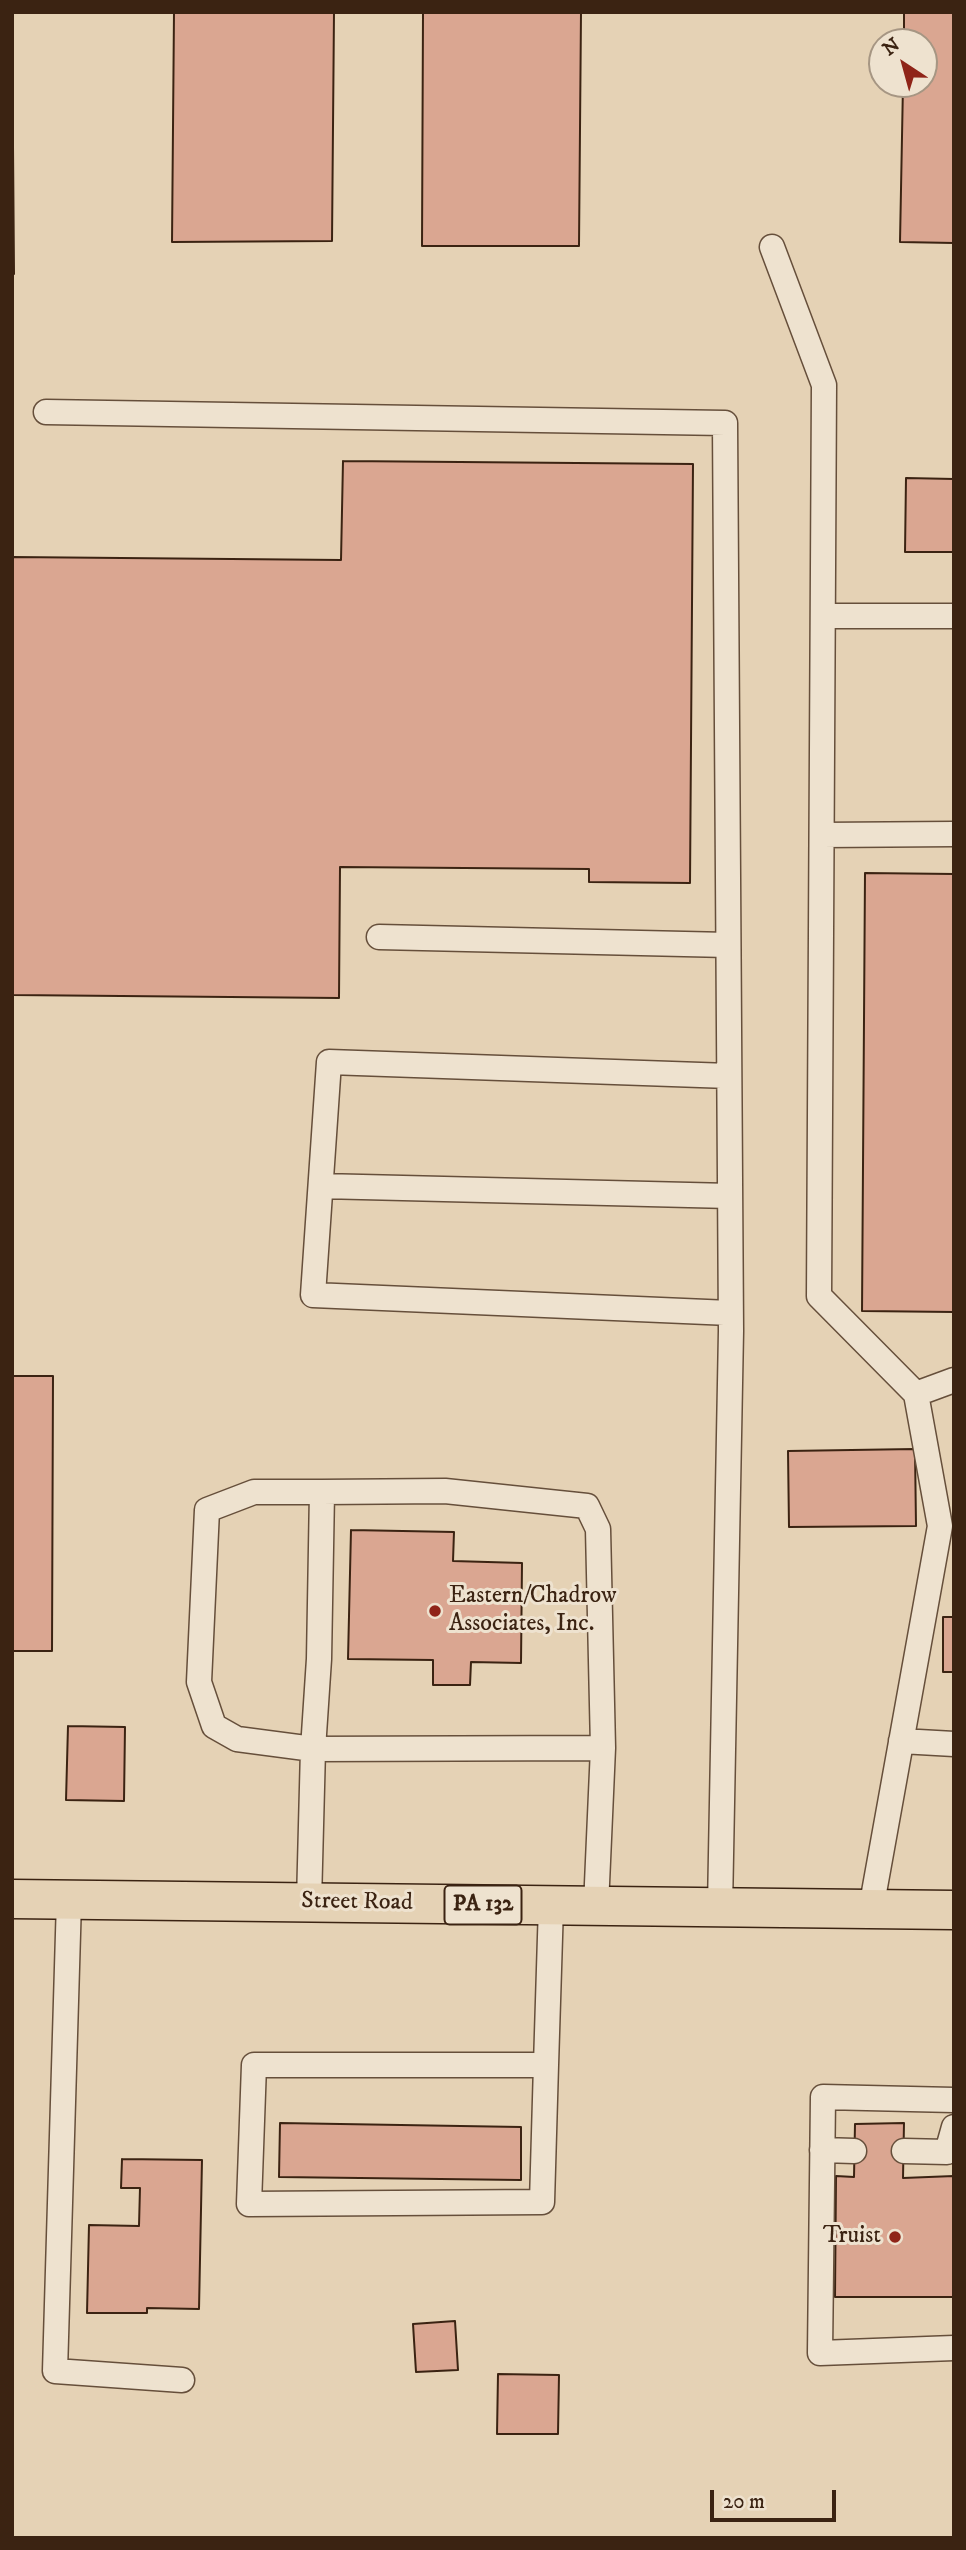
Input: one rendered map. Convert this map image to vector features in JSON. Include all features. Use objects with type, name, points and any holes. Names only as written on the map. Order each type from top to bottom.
[{"type":"main road","name":"Street Road","points":[[12,1899],[954,1910]]},
{"type":"lane","points":[[772,247],[824,385],[820,1296],[916,1394],[940,1526],[943,1568],[901,1741],[871,1909]]},
{"type":"lane","points":[[47,412],[725,423],[730,1313],[720,1907]]},
{"type":"lane","points":[[823,616],[954,616]]},
{"type":"lane","points":[[822,835],[954,834]]},
{"type":"lane","points":[[379,937],[728,945]]},
{"type":"lane","points":[[729,1076],[329,1062],[313,1295],[730,1313]]},
{"type":"lane","points":[[321,1186],[730,1196]]},
{"type":"lane","points":[[916,1394],[954,1380]]},
{"type":"lane","points":[[596,1906],[603,1748],[598,1529],[587,1506],[445,1491],[254,1492],[207,1510],[198,1682],[214,1726],[237,1739],[313,1749],[603,1748]]},
{"type":"lane","points":[[309,1902],[313,1749],[319,1659],[322,1492]]},
{"type":"lane","points":[[901,1741],[954,1744]]},
{"type":"lane","points":[[69,1900],[55,2371],[182,2380]]},
{"type":"lane","points":[[546,2065],[254,2065],[249,2204],[542,2202],[551,1905]]},
{"type":"lane","points":[[954,2100],[823,2097],[820,2353],[954,2348]]},
{"type":"lane","points":[[904,2151],[947,2152],[954,2127]]},
{"type":"lane","points":[[822,2150],[854,2151]]},
{"type":"building","points":[[174,12],[334,12],[332,241],[172,242]]},
{"type":"building","points":[[423,12],[581,12],[579,246],[422,246]]},
{"type":"building","points":[[904,12],[954,12],[954,243],[900,242],[903,98],[938,98],[938,28],[904,28]]},
{"type":"building","points":[[12,19],[14,274],[12,274]]},
{"type":"building","points":[[343,461],[693,464],[690,883],[589,882],[589,869],[340,867],[339,998],[12,995],[12,557],[341,560]]},
{"type":"building","points":[[906,478],[954,479],[954,552],[905,552]]},
{"type":"building","points":[[865,873],[954,874],[954,1312],[862,1311]]},
{"type":"building","points":[[12,1376],[53,1376],[52,1651],[12,1651]]},
{"type":"building","points":[[915,1449],[916,1526],[789,1527],[788,1451]]},
{"type":"building","name":"Eastern/Chadrow Associates, Inc.","points":[[351,1530],[454,1532],[453,1561],[522,1563],[521,1663],[471,1662],[470,1685],[433,1685],[433,1660],[348,1659]]},
{"type":"building","points":[[943,1617],[954,1617],[954,1672],[943,1672]]},
{"type":"building","points":[[68,1726],[125,1727],[124,1801],[66,1800]]},
{"type":"building","points":[[280,2123],[521,2127],[521,2180],[279,2177]]},
{"type":"building","name":"Truist","points":[[904,2123],[903,2178],[954,2176],[954,2297],[835,2297],[836,2176],[854,2177],[855,2124]]},
{"type":"building","points":[[122,2159],[202,2160],[199,2309],[147,2308],[147,2313],[87,2313],[89,2225],[139,2226],[140,2188],[121,2188]]},
{"type":"building","points":[[455,2321],[458,2370],[416,2372],[413,2324]]},
{"type":"building","points":[[498,2374],[559,2375],[558,2434],[497,2434]]},
{"type":"place","name":"Eastern/Chadrow Associates, Inc.","points":[[435,1611]]},
{"type":"place","name":"Truist","points":[[895,2237]]}]
